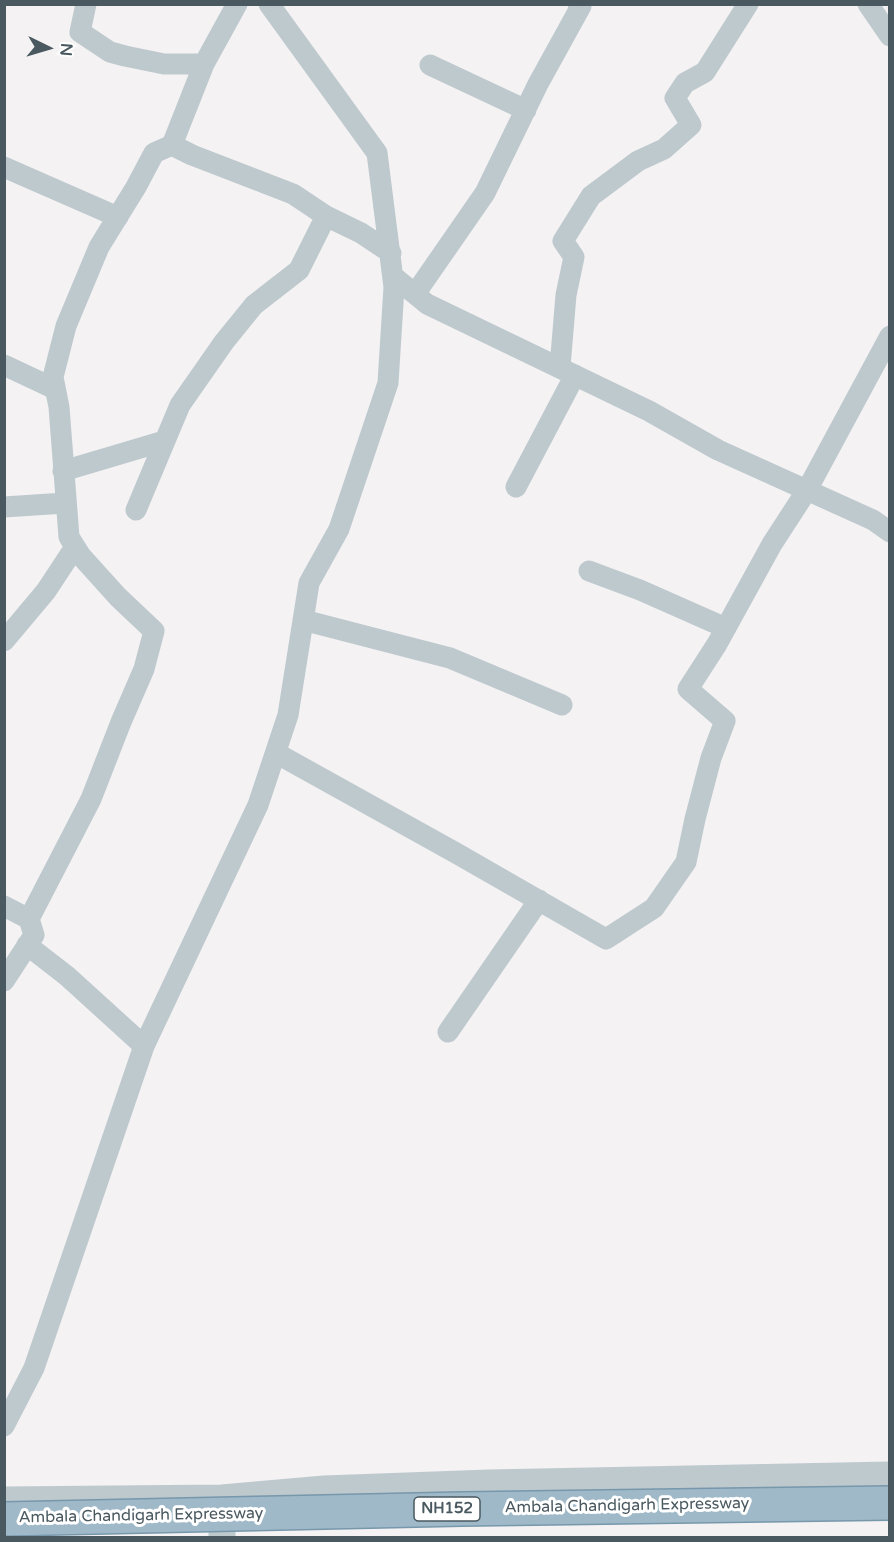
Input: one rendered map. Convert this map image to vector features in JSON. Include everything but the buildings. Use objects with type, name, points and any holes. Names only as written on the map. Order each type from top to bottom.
[{"type":"highway","name":"Ambala Chandigarh Expressway","points":[[4,1519],[890,1503]]},
{"type":"street","points":[[86,4],[80,32],[110,52],[164,64],[204,63]]},
{"type":"street","points":[[28,919],[91,799],[144,669],[154,631],[118,597],[69,537],[59,407],[53,377],[66,326],[99,247],[154,153],[172,145],[204,63],[237,4]]},
{"type":"street","points":[[4,1426],[34,1368],[144,1046],[258,805],[288,715],[309,583],[339,529],[388,383],[394,287],[377,153],[269,4]]},
{"type":"street","points":[[415,294],[485,193],[581,6],[578,4]]},
{"type":"street","points":[[516,487],[567,371],[567,295],[574,257],[563,241],[591,196],[638,161],[664,149],[691,125],[675,98],[685,83],[705,72],[748,4]]},
{"type":"street","points":[[868,4],[890,36]]},
{"type":"street","points":[[430,65],[526,110]]},
{"type":"street","points":[[172,145],[293,194],[326,216],[361,233],[391,253]]},
{"type":"street","points":[[4,167],[118,217]]},
{"type":"street","points":[[136,510],[180,405],[224,342],[254,305],[300,270],[326,216]]},
{"type":"street","points":[[393,276],[427,304],[649,411],[718,450],[873,520],[890,532]]},
{"type":"street","points":[[276,753],[606,939],[654,908],[686,862],[711,758],[724,721],[688,689],[726,628],[772,544],[807,490],[890,336]]},
{"type":"street","points":[[4,366],[55,389]]},
{"type":"street","points":[[63,471],[164,441]]},
{"type":"street","points":[[4,507],[65,502]]},
{"type":"street","points":[[4,641],[46,591],[75,547]]},
{"type":"street","points":[[589,571],[640,590],[726,628]]},
{"type":"street","points":[[303,620],[450,658],[562,705]]},
{"type":"street","points":[[448,1032],[539,900]]},
{"type":"street","points":[[4,906],[28,919],[34,935],[4,981]]},
{"type":"street","points":[[27,945],[67,976],[144,1046]]},
{"type":"street","points":[[4,1500],[222,1498],[324,1490],[489,1483],[890,1475]]},
{"type":"street","points":[[222,1498],[222,1538]]}]
